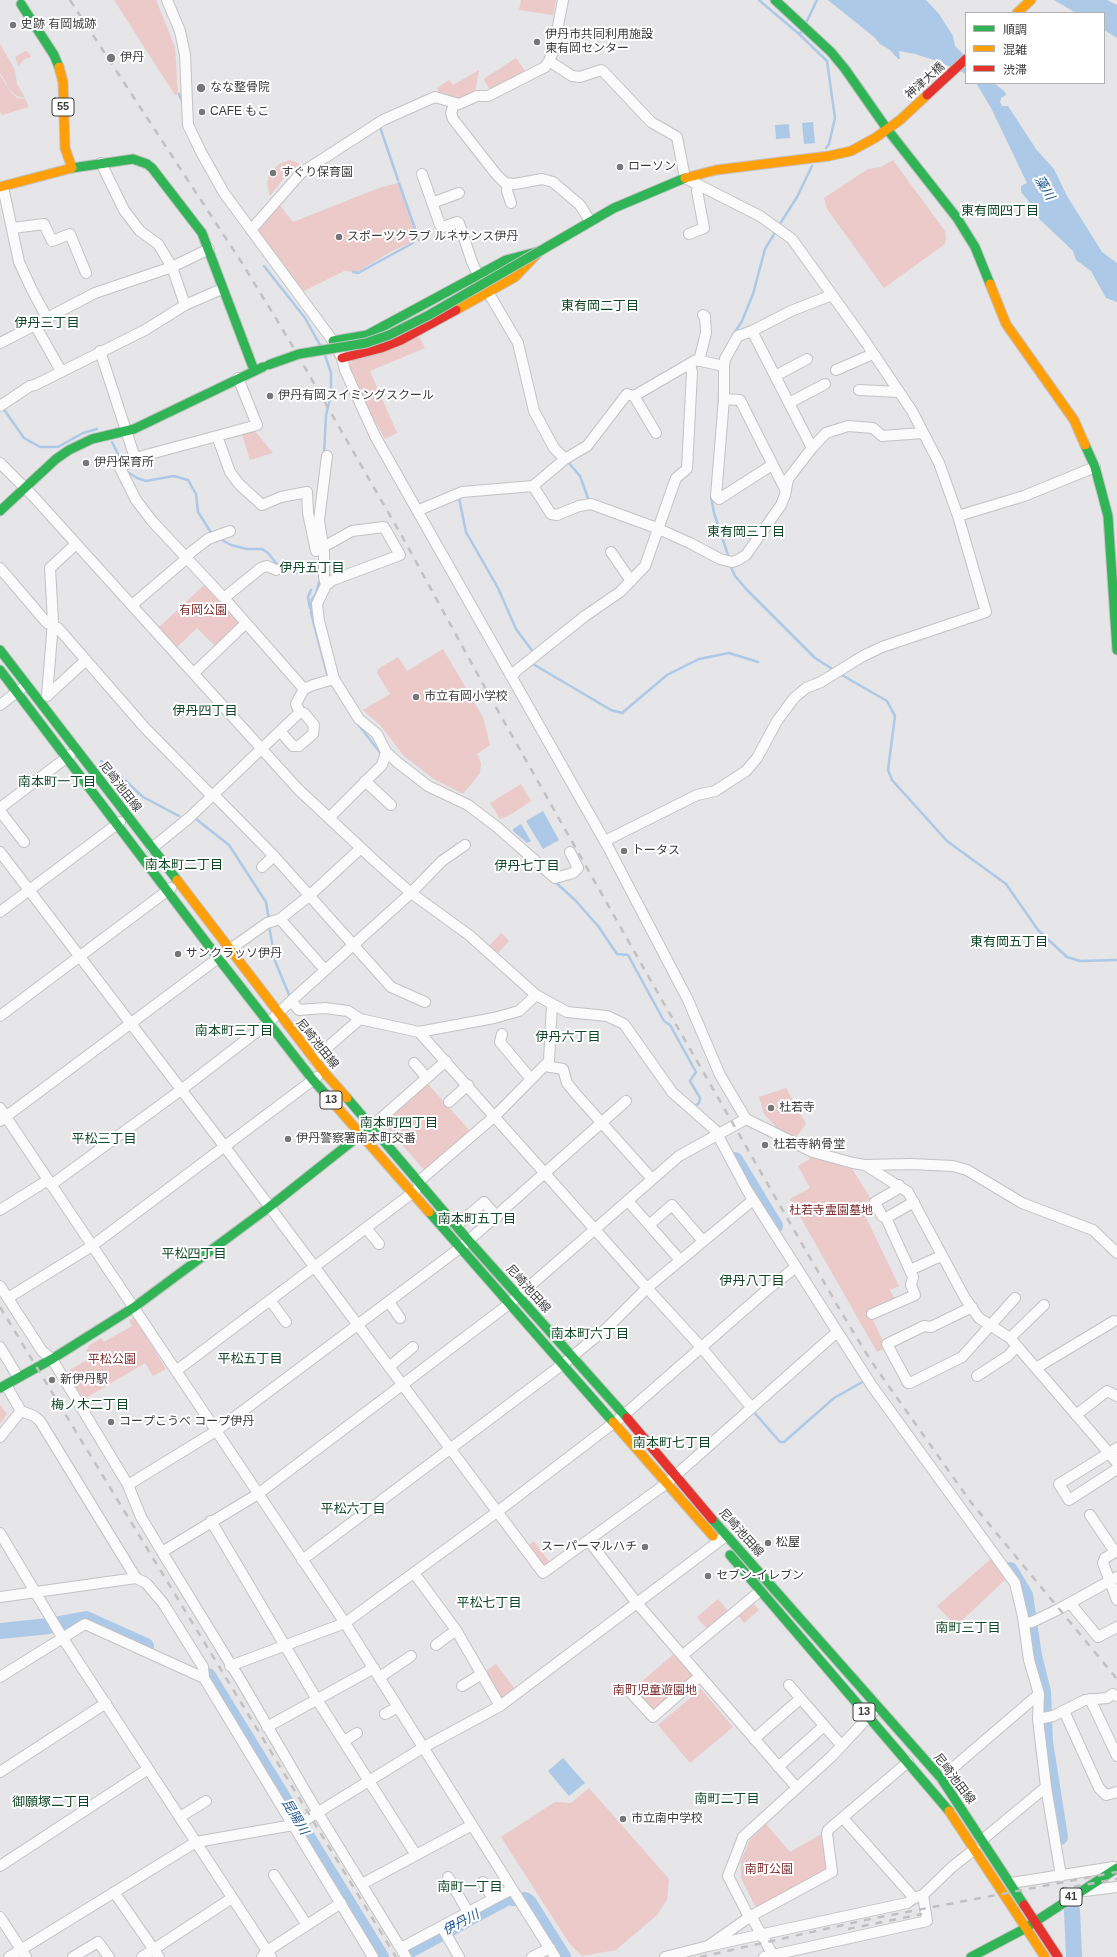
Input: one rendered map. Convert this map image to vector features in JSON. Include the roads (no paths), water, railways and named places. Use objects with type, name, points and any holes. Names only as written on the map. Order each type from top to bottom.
[{"type":"main road","points":[[775,0],[831,52],[845,69],[887,130],[957,218],[974,248],[1006,324],[1074,420],[1095,467],[1108,516],[1117,650]]},
{"type":"main road","points":[[1018,12],[1031,0]]},
{"type":"main road","name":"55","points":[[20,2],[54,55],[60,68],[63,82],[65,148],[72,168]]},
{"type":"main road","name":"神津大橋","points":[[540,251],[614,208],[685,178],[716,170],[839,154],[861,146],[900,120],[965,60]]},
{"type":"main road","points":[[1,187],[72,168],[101,163],[133,159],[147,164],[197,226],[209,249],[222,290],[254,370]]},
{"type":"main road","points":[[333,341],[367,335],[506,260],[540,251]]},
{"type":"main road","points":[[342,358],[381,348],[401,340],[515,276],[540,251]]},
{"type":"main road","points":[[0,511],[56,459],[69,450],[92,439],[134,429],[254,370],[299,354],[361,344],[389,335],[429,315],[540,251]]},
{"type":"main road","name":"尼崎池田線","points":[[0,650],[26,685],[43,699],[77,750],[324,1072],[469,1241],[624,1415],[675,1475],[760,1591],[952,1814],[1045,1957]]},
{"type":"main road","name":"尼崎池田線","points":[[0,670],[218,958],[313,1080],[667,1483],[722,1539],[879,1707],[941,1778],[1058,1957]]},
{"type":"main road","points":[[3,1386],[52,1359],[133,1308],[268,1208],[371,1127]]},
{"type":"main road","name":"41","points":[[1026,1928],[1117,1867]]},
{"type":"main road","points":[[971,1957],[1026,1928]]},
{"type":"street","points":[[168,0],[180,31],[185,55],[188,125],[224,193],[333,341],[342,358],[345,370],[375,436],[605,842],[688,1000],[720,1075],[746,1119],[813,1152],[865,1165],[953,1166],[967,1170],[1022,1203],[1092,1230],[1101,1236],[1117,1253]]},
{"type":"street","points":[[251,230],[301,173],[384,120],[435,97],[441,97],[454,104],[459,104],[477,96],[493,94],[539,70],[550,61],[557,35],[563,0]]},
{"type":"street","points":[[550,61],[572,76],[580,77],[600,70],[603,71],[651,122],[677,137],[685,178],[760,216],[792,239],[873,354],[898,392],[939,462],[958,516],[986,612],[882,647],[862,656],[822,682],[806,688],[794,698],[777,721],[757,758],[746,771],[715,791],[697,795],[605,842]]},
{"type":"street","points":[[454,104],[451,113],[453,119],[496,174],[508,184],[542,179],[553,182],[580,205],[590,221]]},
{"type":"street","points":[[101,163],[124,210],[140,231],[158,244],[172,267],[185,305]]},
{"type":"street","points":[[422,174],[440,225],[443,227],[457,222],[459,223],[478,275]]},
{"type":"street","points":[[508,184],[507,191],[512,203]]},
{"type":"street","points":[[689,234],[704,228],[697,190],[699,185]]},
{"type":"street","points":[[1,187],[13,228],[19,262],[47,318]]},
{"type":"street","points":[[432,203],[458,193]]},
{"type":"street","points":[[13,228],[44,224],[52,241],[70,234],[86,273]]},
{"type":"street","points":[[0,343],[94,293],[172,267],[209,249]]},
{"type":"street","points":[[0,406],[30,386],[35,385],[145,330],[185,305],[222,290]]},
{"type":"street","points":[[488,292],[518,343],[534,410],[554,448],[565,459]]},
{"type":"street","points":[[772,465],[719,499],[716,496],[724,399],[725,359],[738,336],[752,331],[791,310],[832,295]]},
{"type":"street","points":[[512,677],[555,640],[620,592],[645,566],[676,478],[687,469],[692,372],[694,362],[706,333],[705,316],[703,315]]},
{"type":"street","points":[[35,325],[61,371]]},
{"type":"street","points":[[752,331],[812,448]]},
{"type":"street","points":[[100,352],[135,458]]},
{"type":"street","points":[[836,370],[873,354]]},
{"type":"street","points":[[775,376],[807,359]]},
{"type":"street","points":[[634,396],[694,362],[724,366]]},
{"type":"street","points":[[238,378],[257,425],[135,458],[120,468],[136,500],[304,689]]},
{"type":"street","points":[[789,403],[825,384]]},
{"type":"street","points":[[859,390],[898,392]]},
{"type":"street","points":[[418,510],[462,492],[533,486],[565,459],[587,446],[627,394],[634,396],[656,433]]},
{"type":"street","points":[[724,399],[740,400],[785,489]]},
{"type":"street","points":[[533,486],[551,514],[557,515],[588,504],[658,529],[729,562],[738,560],[746,555],[781,505],[785,495],[788,479],[812,448],[826,433],[848,426],[873,428],[882,436],[923,433]]},
{"type":"street","points":[[217,436],[230,472],[239,484],[262,505],[281,497],[307,492],[308,513],[316,551],[352,531],[384,527],[400,554],[335,579],[326,585],[318,599],[317,607],[334,679],[358,719],[377,734],[386,756],[397,762],[428,786],[468,805],[497,827],[555,878],[573,873],[578,868],[570,852]]},
{"type":"street","points":[[326,585],[319,520],[327,456]]},
{"type":"street","points":[[0,463],[194,672],[298,789],[361,848],[411,892],[469,935],[536,995],[567,1012],[607,1016],[624,1024],[672,1092],[715,1130],[753,1200],[872,1386],[1015,1583],[1024,1623],[1029,1660],[1039,1694],[1038,1719],[1046,1787],[1061,1876]]},
{"type":"street","points":[[958,516],[1024,496],[1095,467]]},
{"type":"street","points":[[132,605],[205,541],[230,532]]},
{"type":"street","points":[[43,699],[52,625],[50,568],[76,544]]},
{"type":"street","points":[[612,552],[631,581]]},
{"type":"street","points":[[224,598],[261,568],[267,566],[276,570]]},
{"type":"street","points":[[0,568],[48,623],[58,628],[145,728],[274,856],[391,987],[425,1002]]},
{"type":"street","points":[[194,672],[246,623]]},
{"type":"street","points":[[43,699],[86,660]]},
{"type":"street","points":[[280,731],[293,746],[299,746],[313,734],[314,725],[304,714],[300,712],[296,704],[304,689],[334,679]]},
{"type":"street","points":[[0,705],[26,685]]},
{"type":"street","points":[[152,848],[189,818],[300,712]]},
{"type":"street","points":[[24,842],[0,810],[77,750]]},
{"type":"street","points":[[329,818],[366,781],[386,756]]},
{"type":"street","points":[[366,781],[391,805]]},
{"type":"street","points":[[0,912],[128,816]]},
{"type":"street","points":[[0,1210],[50,1183],[181,1090],[268,1023],[277,1012],[353,946],[442,861],[465,845]]},
{"type":"street","points":[[3,1119],[229,950],[267,923],[280,918],[310,896],[361,848]]},
{"type":"street","points":[[0,852],[225,1148],[268,1208],[543,1573],[667,1483],[837,1332]]},
{"type":"street","points":[[262,867],[274,856]]},
{"type":"street","points":[[0,1016],[178,883]]},
{"type":"street","points":[[280,918],[325,970]]},
{"type":"street","points":[[291,1001],[299,1010],[325,1008],[348,1011],[360,1019],[419,1032],[494,1018],[519,1011],[536,995]]},
{"type":"street","points":[[176,1371],[412,1193],[495,1116],[549,1061],[552,1004]]},
{"type":"street","points":[[314,1059],[360,1019]]},
{"type":"street","points":[[419,1032],[701,1347],[752,1408]]},
{"type":"street","points":[[502,1034],[500,1042],[531,1079]]},
{"type":"street","points":[[371,1127],[446,1061]]},
{"type":"street","points":[[414,1063],[427,1078]]},
{"type":"street","points":[[545,1066],[563,1069],[567,1083],[652,1179]]},
{"type":"street","points":[[8,1298],[92,1246],[225,1148],[324,1072]]},
{"type":"street","points":[[449,1102],[468,1085]]},
{"type":"street","points":[[128,1485],[216,1431],[460,1248],[546,1174],[626,1101]]},
{"type":"street","points":[[0,1108],[3,1119],[50,1183],[345,1623],[555,1957]]},
{"type":"street","points":[[162,1552],[258,1494],[519,1296],[679,1156],[746,1119]]},
{"type":"street","points":[[865,1165],[908,1192],[941,1256],[979,1318],[1010,1338],[1076,1415],[1113,1450],[1117,1463]]},
{"type":"street","points":[[872,1314],[915,1295],[911,1285],[913,1277],[910,1270],[886,1218],[882,1216],[875,1202],[896,1190],[899,1185]]},
{"type":"street","points":[[302,1560],[563,1364],[608,1327],[647,1288],[753,1200]]},
{"type":"street","points":[[628,1201],[680,1260]]},
{"type":"street","points":[[456,1226],[484,1202],[497,1216]]},
{"type":"street","points":[[886,1218],[914,1202]]},
{"type":"street","points":[[649,1225],[672,1205],[703,1241]]},
{"type":"street","points":[[366,1228],[379,1244]]},
{"type":"street","points":[[910,1270],[941,1256]]},
{"type":"street","points":[[230,1666],[345,1623],[497,1512],[614,1423],[796,1267]]},
{"type":"street","points":[[0,1286],[42,1351],[52,1359],[128,1485],[141,1517],[318,1813],[404,1953],[442,1927],[512,1889]]},
{"type":"street","points":[[972,1307],[931,1327],[924,1326],[887,1344],[908,1383],[962,1357],[1015,1298]]},
{"type":"street","points":[[270,1300],[286,1322]]},
{"type":"street","points":[[389,1302],[400,1318]]},
{"type":"street","points":[[1010,1338],[1044,1305]]},
{"type":"street","points":[[1036,1368],[1114,1321]]},
{"type":"street","points":[[977,1376],[1008,1356],[1017,1346]]},
{"type":"street","points":[[0,1347],[18,1377]]},
{"type":"street","points":[[388,1367],[414,1347]]},
{"type":"street","points":[[3,1386],[21,1411],[34,1416],[40,1421],[136,1578],[146,1583],[163,1602],[204,1667],[204,1678],[373,1957]]},
{"type":"street","points":[[1076,1415],[1107,1391],[1117,1396]]},
{"type":"street","points":[[0,1437],[21,1411]]},
{"type":"street","points":[[1113,1450],[1059,1484],[1069,1500],[1117,1469]]},
{"type":"street","points":[[211,1521],[316,1698],[416,1855]]},
{"type":"street","points":[[1090,1521],[1116,1552],[1105,1558],[1103,1563],[1113,1578],[1117,1600]]},
{"type":"street","points":[[0,1533],[62,1637],[180,1817],[267,1955],[307,1925],[341,1903]]},
{"type":"street","points":[[9,1957],[24,1953],[114,1892],[196,1842],[294,1826],[318,1813],[424,1747],[500,1706],[636,1602],[722,1539]]},
{"type":"street","points":[[589,1541],[636,1602],[797,1788]]},
{"type":"street","points":[[414,1573],[456,1630],[500,1706]]},
{"type":"street","points":[[0,1598],[136,1578]]},
{"type":"street","points":[[1024,1623],[1032,1622],[1070,1603],[1113,1578]]},
{"type":"street","points":[[683,1655],[760,1591]]},
{"type":"street","points":[[1070,1603],[1098,1637],[1117,1627]]},
{"type":"street","points":[[0,1677],[85,1624],[204,1678]]},
{"type":"street","points":[[436,1645],[456,1630]]},
{"type":"street","points":[[267,1726],[316,1698],[411,1656]]},
{"type":"street","points":[[462,1686],[482,1674]]},
{"type":"street","points":[[632,1694],[653,1718],[700,1676]]},
{"type":"street","points":[[789,1685],[841,1745]]},
{"type":"street","points":[[941,1778],[1039,1694]]},
{"type":"street","points":[[1038,1719],[1052,1716],[1085,1700],[1107,1698],[1113,1694],[1117,1696]]},
{"type":"street","points":[[754,1739],[800,1699]]},
{"type":"street","points":[[1090,1700],[1117,1756]]},
{"type":"street","points":[[0,1772],[106,1703]]},
{"type":"street","points":[[385,1714],[398,1707]]},
{"type":"street","points":[[843,1818],[919,1896],[927,1921],[770,1956],[761,1934],[728,1876],[743,1837],[832,1756],[868,1716],[879,1707]]},
{"type":"street","points":[[1064,1711],[1099,1788],[1106,1795],[1117,1792]]},
{"type":"street","points":[[778,1767],[824,1726]]},
{"type":"street","points":[[344,1741],[357,1733]]},
{"type":"street","points":[[708,1946],[750,1917],[832,1872],[826,1834],[908,1762]]},
{"type":"street","points":[[0,1866],[148,1769]]},
{"type":"street","points":[[982,1840],[1046,1787]]},
{"type":"street","points":[[180,1817],[206,1801]]},
{"type":"street","points":[[362,1884],[472,1825]]},
{"type":"street","points":[[665,1957],[761,1934],[907,1903],[919,1896],[975,1848]]},
{"type":"street","points":[[1011,1883],[1117,1867]]},
{"type":"street","points":[[274,1875],[307,1925]]},
{"type":"street","points":[[448,1877],[468,1912]]},
{"type":"street","points":[[483,1882],[493,1899]]},
{"type":"street","points":[[1080,1891],[1117,1887]]},
{"type":"street","points":[[114,1892],[156,1954]]},
{"type":"street","points":[[142,1957],[156,1954],[232,1898]]},
{"type":"street","points":[[0,1917],[24,1953]]},
{"type":"street","points":[[442,1927],[459,1957]]},
{"type":"street","points":[[73,1957],[98,1942],[109,1957]]},
{"type":"street","points":[[532,1957],[550,1948]]},
{"type":"water","points":[[828,0],[926,0],[939,14],[953,36],[955,46],[965,56],[965,74],[940,62],[915,54],[899,51],[900,59],[898,59],[890,50],[880,44],[874,37]]},
{"type":"water","points":[[1054,0],[1107,0],[1117,5],[1117,38],[1105,31],[1105,12],[1074,12]]},
{"type":"water","name":"藻川","points":[[977,84],[995,84],[1005,92],[1006,95],[1001,98],[1000,102],[1002,106],[1008,106],[1036,149],[1054,169],[1067,196],[1102,252],[1117,263],[1117,302],[1106,298],[1091,271],[1076,260],[1073,251],[1033,213],[1028,200],[1021,192],[1021,186],[1027,183],[991,108]]},
{"type":"water","points":[[813,122],[815,143],[804,144],[802,123]]},
{"type":"water","points":[[789,124],[790,138],[776,139],[775,125]]},
{"type":"water","points":[[543,811],[559,840],[543,849],[526,821]]},
{"type":"water","points":[[521,824],[531,841],[527,843],[513,831],[513,829]]},
{"type":"water","points":[[563,1758],[585,1783],[569,1796],[548,1771]]},
{"type":"waterway","points":[[759,0],[799,34]]},
{"type":"waterway","points":[[806,23],[817,0]]},
{"type":"waterway","points":[[802,31],[799,34],[827,61],[835,118],[829,144],[826,148]]},
{"type":"waterway","points":[[179,94],[182,101]]},
{"type":"waterway","points":[[380,127],[398,180]]},
{"type":"waterway","points":[[778,227],[797,197],[812,166]]},
{"type":"waterway","points":[[399,183],[419,240]]},
{"type":"waterway","points":[[733,335],[742,321],[753,294],[765,249],[776,231]]},
{"type":"waterway","points":[[353,272],[358,273],[413,243]]},
{"type":"waterway","points":[[264,266],[305,318],[320,345]]},
{"type":"waterway","points":[[324,454],[326,415],[331,395],[331,373],[325,355]]},
{"type":"waterway","points":[[719,392],[719,405]]},
{"type":"waterway","points":[[3,408],[24,438],[40,447],[58,447],[83,433],[97,429]]},
{"type":"waterway","points":[[112,442],[122,462]]},
{"type":"waterway","points":[[568,462],[580,476],[589,501]]},
{"type":"waterway","points":[[126,471],[137,478],[146,481],[174,476],[188,480],[196,494],[198,512],[210,531],[214,533]]},
{"type":"waterway","points":[[711,496],[714,513],[729,558]]},
{"type":"waterway","points":[[459,498],[466,532],[498,588],[516,629],[533,652]]},
{"type":"waterway","points":[[220,539],[231,545],[247,549],[262,549],[268,553],[280,568],[299,573]]},
{"type":"waterway","points":[[730,565],[735,576],[747,590],[815,658],[834,670]]},
{"type":"waterway","points":[[320,579],[316,594],[312,599],[311,613],[327,674]]},
{"type":"waterway","points":[[310,608],[308,597],[311,590]]},
{"type":"waterway","points":[[533,664],[611,710],[622,713],[667,675],[699,659],[729,653],[758,662]]},
{"type":"waterway","points":[[840,674],[887,701],[895,716],[888,770],[892,780],[947,841],[1006,884],[1038,930],[1067,957],[1080,961],[1117,960]]},
{"type":"waterway","points":[[357,723],[382,755]]},
{"type":"waterway","points":[[101,761],[111,767],[143,797],[179,816]]},
{"type":"waterway","points":[[196,819],[229,845],[266,902],[269,920]]},
{"type":"waterway","points":[[554,881],[575,900],[598,926],[617,954],[628,955],[664,1021],[670,1025],[696,1072],[690,1081],[700,1098],[699,1103],[695,1106]]},
{"type":"waterway","points":[[269,925],[275,961],[290,997]]},
{"type":"waterway","points":[[735,1160],[775,1226]]},
{"type":"waterway","points":[[753,1411],[780,1442],[784,1442],[834,1398],[866,1380]]},
{"type":"waterway","points":[[1010,1570],[1025,1595],[1034,1656],[1043,1692],[1045,1742],[1060,1837]]},
{"type":"waterway","name":"昆陽川","points":[[59,1624],[86,1619],[146,1646]]},
{"type":"waterway","name":"昆陽川","points":[[0,1631],[49,1626]]},
{"type":"waterway","name":"昆陽川","points":[[208,1676],[381,1957]]},
{"type":"waterway","name":"伊丹川","points":[[408,1951],[508,1897],[514,1898]]},
{"type":"waterway","name":"伊丹川","points":[[525,1900],[529,1903],[563,1957]]},
{"type":"waterway","points":[[1072,1911],[1074,1956]]},
{"type":"railway","points":[[70,0],[242,263],[289,340],[403,538],[489,695],[651,981],[840,1310],[871,1361],[970,1501],[1117,1679]]},
{"type":"railway","points":[[0,1307],[396,1957]]},
{"type":"railway","points":[[700,1957],[870,1919],[1117,1872]]},
{"type":"railway","points":[[1060,1889],[1117,1879]]},
{"type":"railway","points":[[848,1929],[922,1914]]},
{"type":"place","name":"史跡 有岡城跡","points":[[13,25]]},
{"type":"place","name":"伊丹市共同利用施設 東有岡センター","points":[[537,42]]},
{"type":"place","name":"伊丹","points":[[111,58]]},
{"type":"place","name":"なな整骨院","points":[[201,88]]},
{"type":"place","name":"CAFE もこ","points":[[202,112]]},
{"type":"place","name":"ローソン","points":[[620,167]]},
{"type":"place","name":"すぐり保育園","points":[[273,173]]},
{"type":"place","name":"スポーツクラブ ルネサンス伊丹","points":[[339,237]]},
{"type":"place","name":"伊丹有岡スイミングスクール","points":[[270,396]]},
{"type":"place","name":"伊丹保育所","points":[[86,463]]},
{"type":"place","name":"市立有岡小学校","points":[[416,697]]},
{"type":"place","name":"トータス","points":[[624,851]]},
{"type":"place","name":"サンクラッソ伊丹","points":[[178,954]]},
{"type":"place","name":"杜若寺","points":[[771,1108]]},
{"type":"place","name":"伊丹警察署南本町交番","points":[[288,1139]]},
{"type":"place","name":"杜若寺納骨堂","points":[[765,1145]]},
{"type":"place","name":"新伊丹駅","points":[[52,1380]]},
{"type":"place","name":"コープこうべ コープ伊丹","points":[[111,1422]]},
{"type":"place","name":"松屋","points":[[768,1543]]},
{"type":"place","name":"スーパーマルハチ","points":[[645,1547]]},
{"type":"place","name":"セブン-イレブン","points":[[708,1576]]},
{"type":"place","name":"市立南中学校","points":[[623,1819]]},
{"type":"district","name":"東有岡四丁目","points":[[1000,211]]},
{"type":"district","name":"東有岡二丁目","points":[[600,306]]},
{"type":"district","name":"伊丹三丁目","points":[[47,323]]},
{"type":"district","name":"東有岡三丁目","points":[[746,532]]},
{"type":"district","name":"伊丹五丁目","points":[[312,568]]},
{"type":"district","name":"伊丹四丁目","points":[[205,711]]},
{"type":"district","name":"南本町一丁目","points":[[57,782]]},
{"type":"district","name":"南本町二丁目","points":[[184,865]]},
{"type":"district","name":"伊丹七丁目","points":[[527,866]]},
{"type":"district","name":"東有岡五丁目","points":[[1009,942]]},
{"type":"district","name":"南本町三丁目","points":[[234,1031]]},
{"type":"district","name":"伊丹六丁目","points":[[568,1037]]},
{"type":"district","name":"南本町四丁目","points":[[399,1123]]},
{"type":"district","name":"平松三丁目","points":[[104,1139]]},
{"type":"district","name":"南本町五丁目","points":[[477,1219]]},
{"type":"district","name":"平松四丁目","points":[[194,1254]]},
{"type":"district","name":"伊丹八丁目","points":[[752,1281]]},
{"type":"district","name":"南本町六丁目","points":[[590,1334]]},
{"type":"district","name":"平松五丁目","points":[[250,1359]]},
{"type":"district","name":"梅ノ木二丁目","points":[[90,1405]]},
{"type":"district","name":"南本町七丁目","points":[[672,1443]]},
{"type":"district","name":"平松六丁目","points":[[353,1509]]},
{"type":"district","name":"平松七丁目","points":[[489,1603]]},
{"type":"district","name":"南町三丁目","points":[[968,1628]]},
{"type":"district","name":"南町二丁目","points":[[727,1799]]},
{"type":"district","name":"御願塚二丁目","points":[[51,1802]]},
{"type":"district","name":"南町一丁目","points":[[470,1887]]},
{"type":"park label","name":"有岡公園","points":[[203,611]]},
{"type":"park label","name":"杜若寺霊園墓地","points":[[831,1211]]},
{"type":"park label","name":"平松公園","points":[[112,1360]]},
{"type":"park label","name":"南町児童遊園地","points":[[655,1691]]},
{"type":"park label","name":"南町公園","points":[[769,1870]]}]
